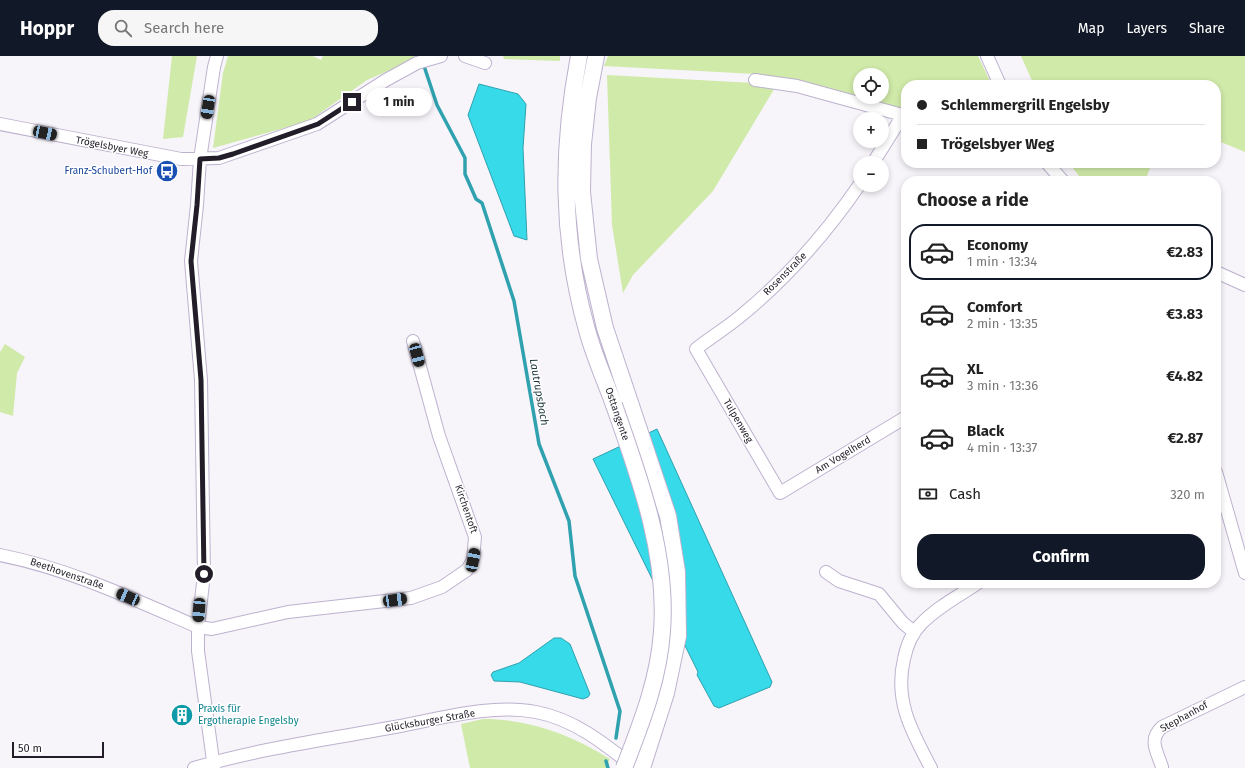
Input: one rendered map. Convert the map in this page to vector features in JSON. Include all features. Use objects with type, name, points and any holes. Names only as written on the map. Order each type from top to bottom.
[{"type":"main road","name":"Osttangente","points":[[579,56],[571,94],[566,146],[566,195],[572,260],[587,330],[614,405],[652,521],[661,571],[662,631],[653,688],[624,768]]},
{"type":"main road","name":"Osttangente","points":[[596,56],[586,114],[583,144],[582,192],[589,259],[605,328],[668,516],[677,572],[678,636],[666,693],[642,768]]},
{"type":"street","points":[[213,765],[198,651],[198,627],[204,574],[201,380],[191,261],[200,159],[217,56]]},
{"type":"street","points":[[465,56],[485,63]]},
{"type":"street","points":[[987,56],[998,80]]},
{"type":"street","name":"Trögelsbyer Weg","points":[[0,124],[181,159],[219,158],[318,124],[386,80],[417,63],[436,57]]},
{"type":"street","points":[[755,80],[797,86],[901,115]]},
{"type":"street","points":[[878,156],[901,121]]},
{"type":"street","points":[[1052,168],[1059,176]]},
{"type":"street","name":"Rosenstraße","points":[[696,348],[742,315],[775,286],[835,220],[854,192]]},
{"type":"street","points":[[1221,274],[1245,285]]},
{"type":"street","name":"Kirchentoft","points":[[198,627],[212,629],[288,612],[411,598],[442,587],[467,570],[473,560],[475,537],[439,436],[413,341]]},
{"type":"street","name":"Tulpenweg","points":[[696,348],[780,493]]},
{"type":"street","name":"Am Vogelherd","points":[[780,493],[901,420]]},
{"type":"street","points":[[1221,490],[1245,574]]},
{"type":"street","name":"Beethovenstraße","points":[[0,555],[61,570],[101,585],[198,627]]},
{"type":"street","points":[[826,572],[838,581],[879,594],[903,623],[914,632]]},
{"type":"street","points":[[931,768],[908,723],[902,704],[902,666],[908,644],[914,632],[935,612],[971,588]]},
{"type":"street","name":"Stephanhof","points":[[1162,767],[1153,741],[1155,733],[1162,727],[1245,686]]},
{"type":"street","name":"Glücksburger Straße","points":[[194,768],[213,765],[297,745],[464,714],[514,709],[536,712],[559,719],[587,732],[635,768]]},
{"type":"green space","points":[[172,56],[197,56],[183,137],[163,139]]},
{"type":"green space","points":[[228,56],[313,56],[321,60],[323,56],[415,56],[414,60],[367,80],[309,121],[213,148],[223,73]]},
{"type":"green space","points":[[503,56],[560,56],[560,61],[504,59]]},
{"type":"green space","points":[[608,56],[978,56],[990,80],[901,80],[901,109],[883,104],[889,104],[889,68],[853,68],[853,96],[781,78],[756,74],[604,66]]},
{"type":"green space","points":[[1021,56],[1245,56],[1245,152],[1221,142],[1221,80],[1032,80]]},
{"type":"green space","points":[[607,75],[754,83],[776,86],[713,191],[633,275],[623,293],[612,225]]},
{"type":"green space","points":[[1073,168],[1150,168],[1147,176],[1079,176]]},
{"type":"green space","points":[[5,344],[25,357],[17,373],[13,416],[0,412],[0,352]]},
{"type":"green space","points":[[483,719],[517,722],[550,730],[595,750],[610,759],[606,768],[470,768],[461,724]]},
{"type":"water","points":[[479,84],[518,94],[526,104],[523,148],[527,240],[514,236],[468,115]]},
{"type":"water","points":[[657,429],[772,682],[770,687],[719,708],[714,706],[697,675],[698,672],[593,459]]},
{"type":"water","points":[[554,638],[561,638],[570,644],[590,694],[588,697],[583,699],[520,682],[494,681],[491,675],[493,672],[519,663]]},
{"type":"waterway","name":"Lautrupsbach","points":[[423,63],[437,105],[465,158],[465,174],[476,199],[482,203],[514,301],[539,444],[569,521],[575,576],[620,711],[616,738]]},
{"type":"waterway","name":"Lautrupsbach","points":[[606,761],[608,768]]},
{"type":"place","name":"Franz-Schubert-Hof","points":[[167,171]]},
{"type":"place","name":"Praxis für Ergotherapie Engelsby","points":[[182,715]]},
{"type":"route","points":[[204,574],[201,380],[191,261],[191,245],[197,205],[200,159],[219,158],[233,154],[318,124],[352,102]]}]
